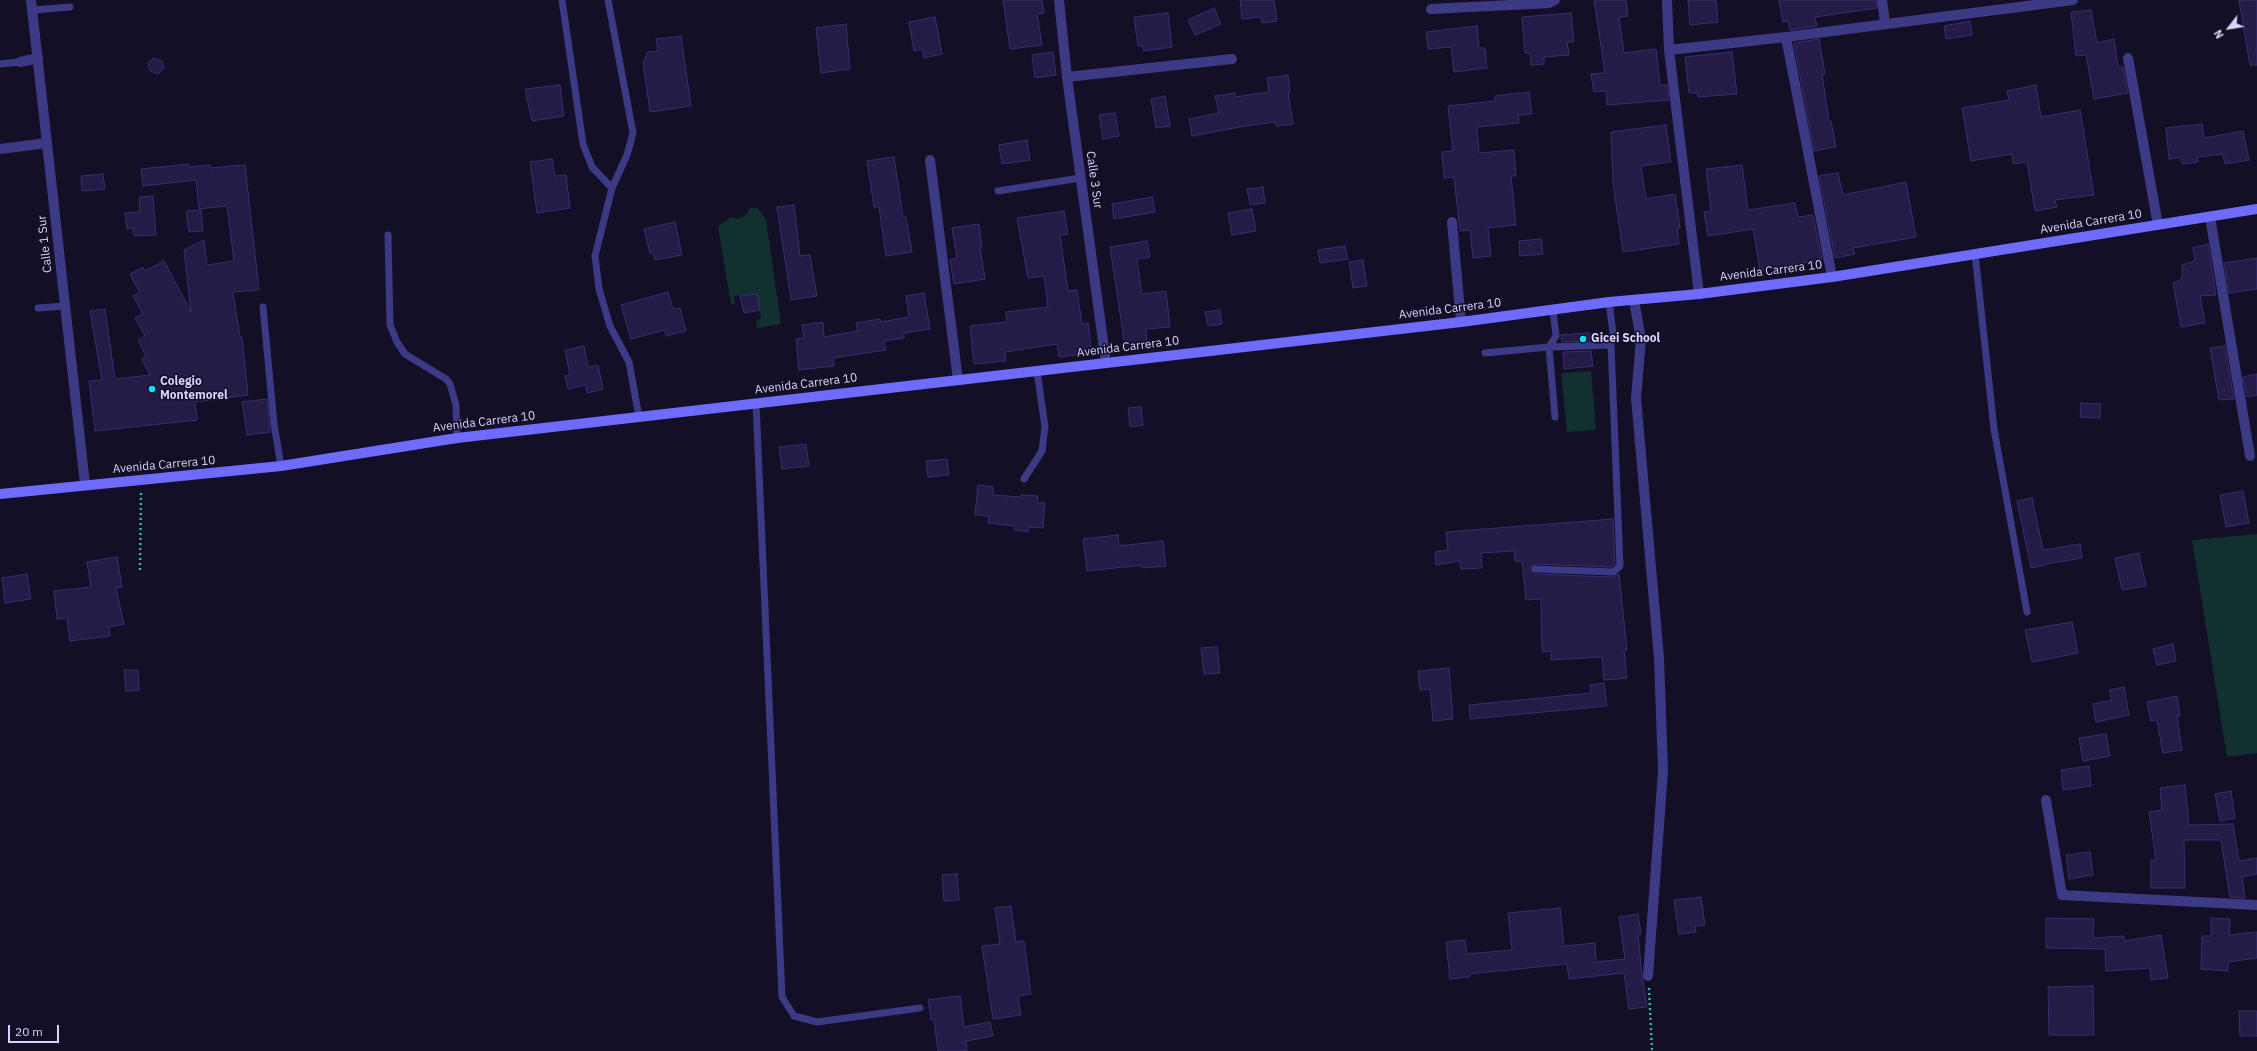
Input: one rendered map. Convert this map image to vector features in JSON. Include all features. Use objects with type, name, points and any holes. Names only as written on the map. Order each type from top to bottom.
[{"type":"street","name":"Calle 3 Sur","points":[[1059,0],[1080,178],[1106,363]]},
{"type":"street","points":[[1431,9],[1549,3],[1555,0]]},
{"type":"street","points":[[1667,0],[1668,50],[1699,294]]},
{"type":"street","points":[[1882,0],[1885,23]]},
{"type":"street","points":[[1668,50],[1786,37],[1885,23],[2073,0]]},
{"type":"street","name":"Calle 1 Sur","points":[[32,5],[85,484]]},
{"type":"street","points":[[1786,37],[1832,277]]},
{"type":"street","points":[[20,62],[38,58]]},
{"type":"street","points":[[2128,58],[2158,225]]},
{"type":"street","points":[[1067,77],[1232,59]]},
{"type":"street","points":[[0,149],[47,143]]},
{"type":"street","points":[[930,160],[958,380]]},
{"type":"street","name":"Avenida Carrera 10","points":[[0,494],[85,484],[281,466],[457,438],[1461,322],[1609,302],[1634,301],[1699,294],[1832,277],[2257,209]]},
{"type":"street","points":[[2210,216],[2250,456]]},
{"type":"street","points":[[1452,222],[1461,322]]},
{"type":"street","points":[[1634,301],[1641,339],[1636,398],[1659,658],[1663,771],[1648,976]]},
{"type":"street","points":[[2046,800],[2062,895],[2257,905]]},
{"type":"lane","points":[[562,0],[583,144],[592,167],[612,188]]},
{"type":"lane","points":[[608,0],[633,133],[627,155],[612,188],[595,256],[599,289],[610,326],[629,362],[639,417]]},
{"type":"lane","points":[[32,5],[70,7]]},
{"type":"lane","points":[[0,64],[20,62]]},
{"type":"lane","points":[[998,191],[1080,178]]},
{"type":"lane","points":[[388,235],[390,325],[397,342],[405,354],[446,379],[450,384],[456,405],[457,438]]},
{"type":"lane","points":[[1975,254],[1994,429],[2027,612]]},
{"type":"lane","points":[[1535,569],[1613,572],[1620,566],[1611,345],[1613,333],[1609,302]]},
{"type":"lane","points":[[38,308],[65,306]]},
{"type":"lane","points":[[263,307],[274,424],[281,466]]},
{"type":"lane","points":[[1553,310],[1556,336],[1549,346],[1555,417]]},
{"type":"lane","points":[[1485,353],[1549,346],[1611,345]]},
{"type":"lane","points":[[1024,479],[1042,451],[1045,427],[1037,371]]},
{"type":"lane","points":[[756,403],[782,998],[794,1016],[817,1022],[920,1008]]},
{"type":"path","points":[[140,570],[141,480]]},
{"type":"path","points":[[1648,976],[1652,1051]]},
{"type":"green space","points":[[750,208],[757,208],[766,219],[781,324],[757,328],[756,320],[761,319],[757,294],[734,296],[735,304],[731,304],[718,227],[731,217],[737,219],[746,215]]},
{"type":"green space","points":[[1591,371],[1596,430],[1567,432],[1561,373]]},
{"type":"green space","points":[[2257,534],[2257,753],[2227,757],[2192,540]]},
{"type":"building","points":[[1003,0],[1042,0],[1044,13],[1037,14],[1042,45],[1010,49]]},
{"type":"building","points":[[1240,0],[1274,0],[1277,21],[1262,23],[1261,17],[1242,19]]},
{"type":"building","points":[[1594,0],[1626,0],[1628,16],[1619,17],[1624,53],[1656,49],[1660,85],[1667,85],[1669,100],[1607,105],[1606,91],[1594,92],[1591,74],[1605,73]]},
{"type":"building","points":[[1688,0],[1716,0],[1718,22],[1690,25]]},
{"type":"building","points":[[1779,0],[1876,0],[1877,8],[1815,17],[1817,26],[1790,30],[1788,21],[1783,22]]},
{"type":"building","points":[[2239,0],[2257,0],[2257,65],[2250,65]]},
{"type":"building","points":[[1214,8],[1221,24],[1195,35],[1188,20]]},
{"type":"building","points":[[2091,10],[2097,43],[2114,39],[2118,67],[2123,67],[2128,93],[2094,99],[2086,55],[2076,56],[2071,12]]},
{"type":"building","points":[[1168,13],[1172,47],[1144,51],[1143,46],[1138,46],[1134,17]]},
{"type":"building","points":[[1571,13],[1574,42],[1567,42],[1569,55],[1544,57],[1544,64],[1531,65],[1530,53],[1525,53],[1522,17]]},
{"type":"building","points":[[935,17],[942,54],[924,58],[922,49],[914,51],[909,22]]},
{"type":"building","points":[[1970,21],[1972,35],[1946,39],[1944,26]]},
{"type":"building","points":[[846,24],[850,69],[821,73],[816,28]]},
{"type":"building","points":[[1477,26],[1479,48],[1485,48],[1487,68],[1454,72],[1451,47],[1428,49],[1426,32]]},
{"type":"building","points":[[681,36],[691,106],[650,112],[643,63],[648,52],[658,51],[656,39]]},
{"type":"building","points":[[1819,39],[1825,74],[1822,74],[1829,121],[1831,121],[1836,147],[1814,151],[1794,43]]},
{"type":"building","points":[[1053,52],[1056,75],[1035,78],[1032,55]]},
{"type":"building","points":[[1732,52],[1737,94],[1698,97],[1697,93],[1689,93],[1685,57]]},
{"type":"building","points":[[154,58],[162,61],[164,68],[158,74],[150,71],[148,63]]},
{"type":"building","points":[[1288,75],[1290,93],[1288,93],[1293,124],[1276,126],[1276,122],[1192,136],[1189,119],[1219,113],[1215,96],[1235,93],[1235,97],[1269,92],[1267,78]]},
{"type":"building","points":[[560,85],[564,116],[532,121],[525,89]]},
{"type":"building","points":[[2036,85],[2041,117],[2080,110],[2094,195],[2055,200],[2057,207],[2035,211],[2027,162],[2013,164],[2012,154],[1971,161],[1962,108],[2009,100],[2007,91]]},
{"type":"building","points":[[1529,92],[1532,114],[1518,115],[1519,123],[1477,127],[1479,153],[1514,150],[1516,176],[1511,176],[1516,225],[1488,228],[1491,256],[1473,258],[1470,230],[1460,231],[1454,177],[1444,178],[1442,152],[1453,151],[1448,106],[1495,101],[1495,96]]},
{"type":"building","points":[[1165,96],[1170,126],[1156,128],[1151,99]]},
{"type":"building","points":[[1115,113],[1119,136],[1103,139],[1099,115]]},
{"type":"building","points":[[2202,124],[2204,138],[2243,131],[2249,160],[2225,164],[2223,154],[2197,157],[2198,162],[2182,164],[2181,157],[2169,159],[2166,128]]},
{"type":"building","points":[[1666,125],[1671,162],[1641,166],[1646,199],[1675,194],[1680,228],[1677,229],[1679,244],[1623,252],[1613,183],[1611,132]]},
{"type":"building","points":[[1027,140],[1030,160],[1002,164],[999,145]]},
{"type":"building","points":[[894,157],[903,217],[906,217],[912,252],[886,256],[879,207],[874,207],[867,161]]},
{"type":"building","points":[[552,159],[555,176],[566,175],[570,208],[537,213],[530,162]]},
{"type":"building","points":[[189,164],[189,167],[210,165],[210,168],[245,165],[259,290],[233,292],[240,337],[242,337],[248,395],[195,402],[197,420],[95,431],[89,381],[102,380],[90,311],[105,309],[115,379],[150,375],[142,359],[146,356],[138,340],[145,336],[135,318],[143,314],[133,296],[140,293],[130,274],[143,267],[145,271],[164,261],[191,312],[184,250],[204,240],[207,265],[234,261],[227,206],[199,209],[196,180],[143,186],[141,169]]},
{"type":"building","points":[[1742,165],[1748,210],[1795,203],[1798,217],[1813,215],[1822,260],[1760,270],[1753,229],[1708,236],[1704,212],[1711,211],[1706,169]]},
{"type":"building","points":[[1838,173],[1843,195],[1906,182],[1916,237],[1853,248],[1855,254],[1835,258],[1819,176]]},
{"type":"building","points":[[103,174],[105,189],[82,191],[81,176]]},
{"type":"building","points":[[1263,187],[1265,203],[1250,205],[1247,189]]},
{"type":"building","points":[[153,196],[156,235],[134,236],[133,228],[127,229],[125,213],[140,212],[139,197]]},
{"type":"building","points":[[1152,197],[1155,212],[1114,219],[1112,204]]},
{"type":"building","points":[[794,205],[800,256],[810,255],[817,296],[791,300],[777,207]]},
{"type":"building","points":[[1252,209],[1256,231],[1232,235],[1228,213]]},
{"type":"building","points":[[201,210],[203,231],[189,232],[186,211]]},
{"type":"building","points":[[1064,211],[1068,234],[1060,235],[1068,291],[1077,290],[1082,324],[1088,323],[1092,353],[1059,357],[1057,344],[1005,352],[1006,361],[974,364],[970,326],[1007,322],[1006,312],[1048,307],[1044,276],[1028,278],[1017,218]]},
{"type":"building","points":[[675,222],[682,255],[655,260],[653,253],[650,253],[644,229]]},
{"type":"building","points":[[979,224],[982,247],[980,248],[985,279],[954,284],[950,260],[957,258],[952,228]]},
{"type":"building","points":[[1541,239],[1543,254],[1520,256],[1519,241]]},
{"type":"building","points":[[1147,241],[1150,257],[1137,259],[1142,294],[1166,291],[1170,327],[1146,329],[1147,343],[1125,346],[1110,247]]},
{"type":"building","points":[[2208,244],[2216,295],[2200,296],[2205,323],[2181,327],[2173,283],[2182,279],[2182,265],[2195,261],[2193,248]]},
{"type":"building","points":[[1345,246],[1348,259],[1320,263],[1318,250]]},
{"type":"building","points":[[2257,258],[2257,289],[2229,293],[2224,263]]},
{"type":"building","points":[[1363,260],[1367,286],[1353,288],[1349,262]]},
{"type":"building","points":[[668,292],[673,309],[680,308],[686,331],[666,336],[665,330],[631,339],[621,305]]},
{"type":"building","points":[[924,293],[930,329],[904,333],[904,338],[884,341],[886,350],[833,358],[834,366],[799,370],[796,339],[804,338],[802,325],[823,322],[824,337],[858,331],[856,323],[880,319],[881,322],[909,317],[906,296]]},
{"type":"building","points":[[757,294],[760,310],[744,313],[740,296]]},
{"type":"building","points":[[1220,310],[1222,324],[1208,326],[1205,312]]},
{"type":"building","points":[[1589,333],[1590,341],[1562,342],[1561,335]]},
{"type":"building","points":[[584,346],[588,367],[598,365],[603,389],[587,393],[586,385],[568,389],[565,376],[570,375],[565,350]]},
{"type":"building","points":[[2225,346],[2234,399],[2219,400],[2210,348]]},
{"type":"building","points":[[1591,351],[1593,366],[1564,369],[1563,352]]},
{"type":"building","points":[[2257,374],[2257,395],[2247,397],[2243,377]]},
{"type":"building","points":[[267,399],[270,432],[247,435],[242,402]]},
{"type":"building","points":[[2081,403],[2101,404],[2100,418],[2080,417]]},
{"type":"building","points":[[1141,407],[1143,425],[1130,427],[1128,408]]},
{"type":"building","points":[[806,444],[809,466],[782,469],[779,447]]},
{"type":"building","points":[[947,459],[949,475],[928,477],[926,461]]},
{"type":"building","points":[[978,485],[993,487],[993,495],[1021,497],[1021,495],[1038,496],[1037,503],[1045,503],[1043,528],[1029,527],[1028,532],[1015,530],[1015,526],[988,523],[989,516],[975,515]]},
{"type":"building","points":[[2243,491],[2249,523],[2226,527],[2220,495]]},
{"type":"building","points":[[2032,498],[2043,550],[2080,544],[2082,558],[2031,568],[2017,501]]},
{"type":"building","points":[[1613,519],[1615,564],[1611,567],[1535,564],[1530,569],[1535,574],[1613,577],[1619,574],[1627,650],[1624,650],[1627,678],[1604,680],[1602,657],[1551,660],[1551,651],[1542,652],[1541,599],[1526,600],[1522,561],[1515,561],[1514,551],[1481,553],[1482,568],[1461,569],[1460,561],[1436,565],[1435,552],[1448,550],[1446,532]]},
{"type":"building","points":[[1118,535],[1119,546],[1163,541],[1166,566],[1142,568],[1142,565],[1087,571],[1083,539]]},
{"type":"building","points":[[2139,553],[2146,586],[2122,590],[2115,558]]},
{"type":"building","points":[[117,557],[122,587],[116,588],[124,624],[109,627],[110,636],[70,641],[67,618],[57,619],[54,591],[91,587],[87,562]]},
{"type":"building","points":[[27,574],[31,599],[5,603],[2,578]]},
{"type":"building","points":[[2072,622],[2078,653],[2032,662],[2025,630]]},
{"type":"building","points":[[2173,644],[2176,661],[2157,665],[2153,649]]},
{"type":"building","points":[[1217,647],[1220,673],[1204,674],[1201,648]]},
{"type":"building","points":[[1449,668],[1453,719],[1433,721],[1430,689],[1420,690],[1418,671]]},
{"type":"building","points":[[124,670],[138,670],[139,690],[126,691]]},
{"type":"building","points":[[1604,683],[1607,706],[1470,719],[1469,705],[1591,693],[1590,685]]},
{"type":"building","points":[[2124,687],[2129,715],[2096,722],[2093,704],[2112,700],[2109,690]]},
{"type":"building","points":[[2177,696],[2180,716],[2177,716],[2182,750],[2163,753],[2157,720],[2151,721],[2147,702]]},
{"type":"building","points":[[2106,734],[2110,756],[2083,761],[2079,738]]},
{"type":"building","points":[[2089,766],[2091,786],[2063,790],[2061,770]]},
{"type":"building","points":[[2185,785],[2189,825],[2233,824],[2239,861],[2257,858],[2257,874],[2242,877],[2245,898],[2230,897],[2221,840],[2184,840],[2185,888],[2151,888],[2151,860],[2156,860],[2149,812],[2162,810],[2160,788]]},
{"type":"building","points":[[2231,791],[2235,818],[2220,821],[2215,794]]},
{"type":"building","points":[[2090,852],[2093,875],[2069,879],[2066,855]]},
{"type":"building","points":[[957,874],[959,900],[944,901],[942,875]]},
{"type":"building","points":[[1701,897],[1705,925],[1695,926],[1696,932],[1679,934],[1674,900]]},
{"type":"building","points":[[1011,906],[1016,942],[1024,941],[1031,994],[1018,996],[1021,1015],[993,1019],[982,946],[1000,944],[995,908]]},
{"type":"building","points":[[1560,908],[1564,946],[1595,943],[1596,962],[1625,959],[1619,917],[1638,914],[1641,934],[1638,935],[1647,1007],[1629,1009],[1624,973],[1569,979],[1567,964],[1469,974],[1469,977],[1450,979],[1446,942],[1465,940],[1467,954],[1512,950],[1508,913]]},
{"type":"building","points":[[2046,918],[2094,919],[2093,938],[2124,936],[2124,941],[2161,935],[2168,978],[2151,980],[2150,968],[2106,971],[2105,949],[2046,948]]},
{"type":"building","points":[[2211,918],[2230,919],[2229,935],[2257,932],[2257,958],[2228,962],[2228,971],[2201,969],[2202,936],[2211,936]]},
{"type":"building","points":[[2093,986],[2094,1035],[2049,1035],[2048,987]]},
{"type":"building","points":[[960,996],[964,1027],[990,1022],[993,1036],[966,1041],[967,1051],[938,1051],[934,1019],[931,1020],[928,1000]]},
{"type":"building","points":[[2239,1011],[2257,1011],[2257,1036],[2240,1036]]},
{"type":"place","name":"Gicei School","points":[[1583,339]]},
{"type":"place","name":"Colegio Montemorel","points":[[152,389]]}]
